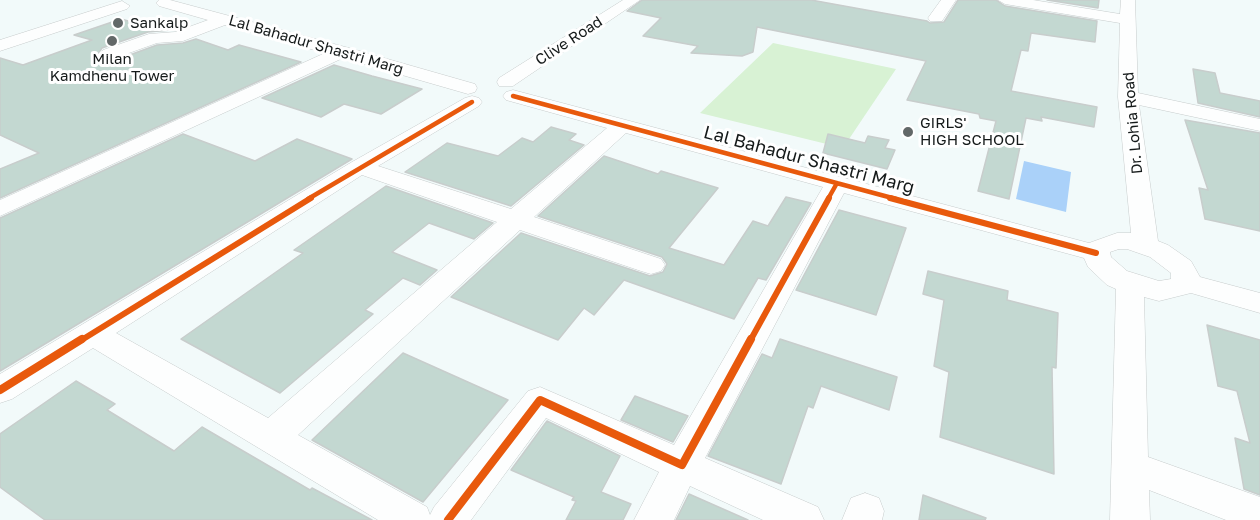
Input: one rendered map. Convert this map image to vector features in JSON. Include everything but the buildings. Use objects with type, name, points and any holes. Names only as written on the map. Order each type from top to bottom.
[{"type":"street","name":"Clive Road","points":[[0,390],[360,167],[491,96],[633,0]]},
{"type":"street","points":[[936,18],[949,0]]},
{"type":"street","points":[[1005,0],[1128,10]]},
{"type":"street","name":"Lal Bahadur Shastri Marg","points":[[168,2],[491,96],[622,125],[1096,253]]},
{"type":"street","points":[[0,46],[131,5],[168,2]]},
{"type":"street","name":"Dr. Lohia Road","points":[[1128,10],[1128,97],[1145,245]]},
{"type":"street","points":[[109,54],[155,38],[177,37],[224,20]]},
{"type":"street","points":[[130,62],[174,45],[177,37]]},
{"type":"street","points":[[0,209],[343,52]]},
{"type":"street","points":[[1128,97],[1260,125]]},
{"type":"street","points":[[270,438],[622,125]]},
{"type":"street","points":[[360,167],[651,265]]},
{"type":"street","points":[[654,520],[837,183]]},
{"type":"street","points":[[1130,241],[1145,245],[1172,258],[1186,275],[1185,282],[1181,288],[1172,291],[1159,291],[1130,284],[1106,270],[1098,261],[1096,253],[1099,247],[1106,243],[1130,241]]},
{"type":"street","points":[[1185,282],[1260,303]]},
{"type":"street","points":[[1130,284],[1130,520]]},
{"type":"street","points":[[92,333],[413,520]]},
{"type":"street","points":[[448,520],[540,400],[804,520]]},
{"type":"street","points":[[1130,466],[1260,515]]},
{"type":"green space","points":[[773,43],[896,69],[843,148],[700,113]]},
{"type":"water","points":[[1024,161],[1071,172],[1066,212],[1016,199]]},
{"type":"cycle path","points":[[513,96],[1096,253]]},
{"type":"cycle path","points":[[0,390],[360,167],[472,102]]},
{"type":"cycle path","points":[[448,520],[540,400],[682,465],[837,183]]},
{"type":"place","name":"Sankalp","points":[[118,23]]},
{"type":"place","name":"Milan Kamdhenu Tower","points":[[112,41]]},
{"type":"place","name":"GIRLS' HIGH SCHOOL","points":[[908,132]]}]
